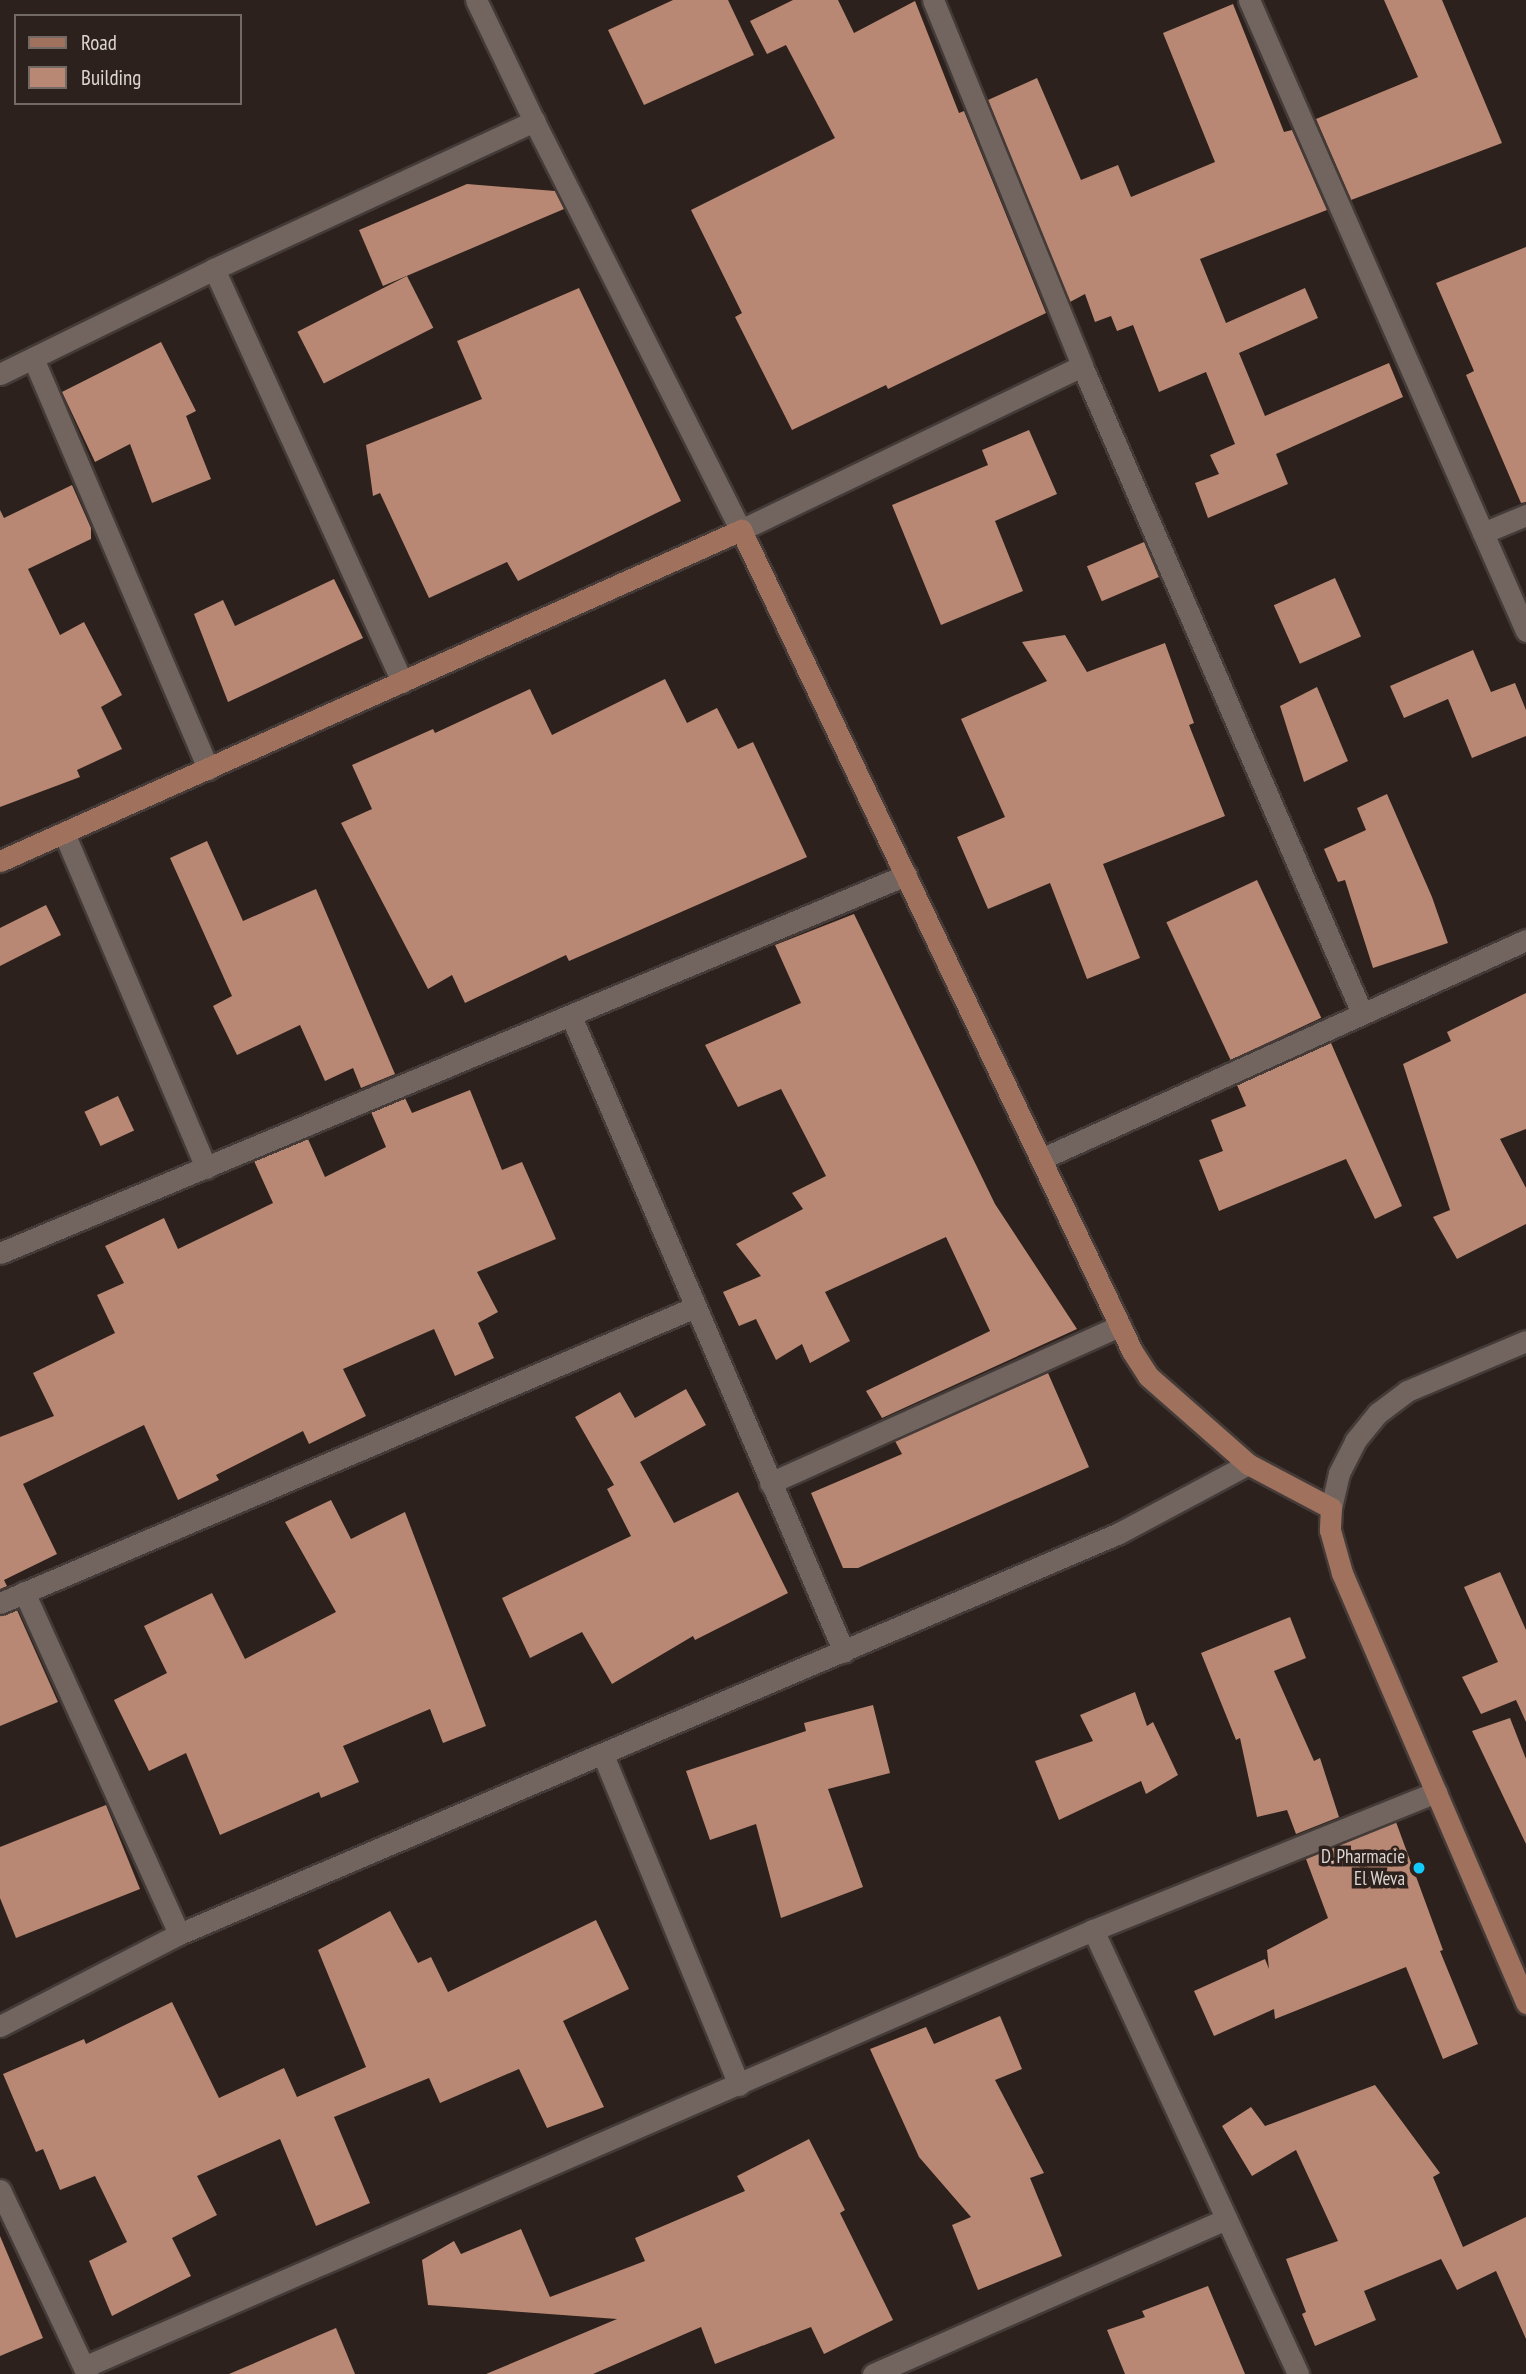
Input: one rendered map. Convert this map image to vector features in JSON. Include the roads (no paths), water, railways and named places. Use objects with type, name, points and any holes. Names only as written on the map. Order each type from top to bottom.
[{"type":"main road","points":[[0,861],[741,530],[1132,1351],[1148,1376],[1248,1464],[1331,1508],[1330,1530],[1334,1552],[1526,2003]]},
{"type":"street","points":[[475,0],[741,530],[1082,366]]},
{"type":"street","points":[[1249,0],[1526,631]]},
{"type":"street","points":[[937,1],[1082,366],[1363,1013]]},
{"type":"street","points":[[0,374],[214,269],[534,121]]},
{"type":"street","points":[[214,269],[402,682]]},
{"type":"street","points":[[33,358],[208,769]]},
{"type":"street","points":[[1483,533],[1526,515]]},
{"type":"street","points":[[64,833],[206,1168]]},
{"type":"street","points":[[0,1253],[906,875]]},
{"type":"street","points":[[1041,1159],[1526,940]]},
{"type":"street","points":[[570,1016],[693,1308],[844,1652]]},
{"type":"street","points":[[0,1603],[693,1308]]},
{"type":"street","points":[[770,1483],[1121,1325]]},
{"type":"street","points":[[1331,1508],[1339,1473],[1355,1441],[1378,1413],[1407,1391],[1526,1341]]},
{"type":"street","points":[[0,2026],[179,1934],[1119,1533],[1248,1464]]},
{"type":"street","points":[[24,1592],[179,1934]]},
{"type":"street","points":[[603,1755],[738,2085]]},
{"type":"street","points":[[0,2190],[85,2371],[1093,1930],[1436,1792]]},
{"type":"street","points":[[1093,1930],[1298,2374]]},
{"type":"street","points":[[873,2374],[1226,2219]]},
{"type":"place","name":"D. Pharmacie El Weva","points":[[1419,1868]]}]
